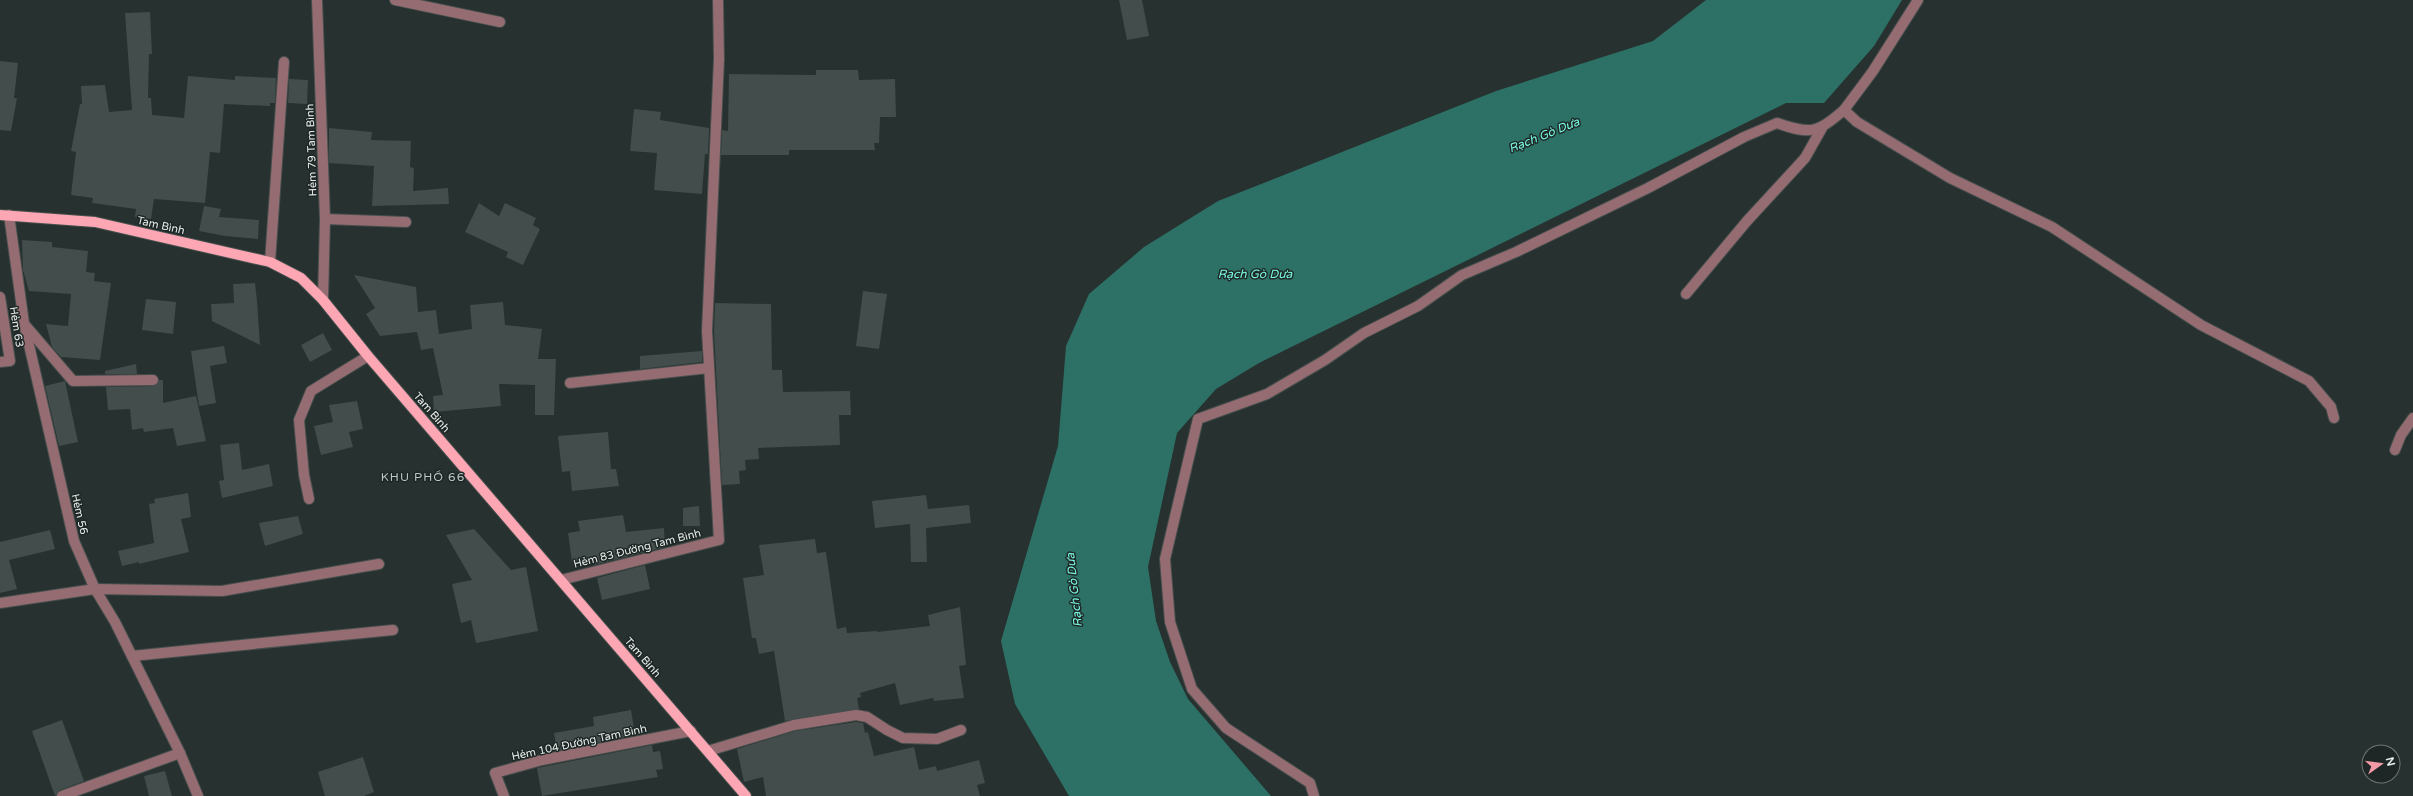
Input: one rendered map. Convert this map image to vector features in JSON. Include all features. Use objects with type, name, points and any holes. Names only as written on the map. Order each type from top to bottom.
[{"type":"main road","name":"Tam Bình","points":[[4,215],[95,222],[270,262],[301,278],[323,300],[368,356],[746,796]]},
{"type":"street","name":"Hẻm 79 Tam Bình","points":[[317,0],[325,219],[323,300]]},
{"type":"street","points":[[395,0],[500,22]]},
{"type":"street","points":[[570,383],[709,368],[707,331],[719,59],[718,0]]},
{"type":"street","points":[[1686,294],[1747,221],[1805,158],[1822,128],[1844,110],[1873,71],[1918,0]]},
{"type":"street","points":[[270,262],[284,62]]},
{"type":"street","points":[[1844,110],[1857,122],[1950,178],[2052,227],[2201,325],[2309,381],[2331,408],[2334,418]]},
{"type":"street","points":[[1314,796],[1310,783],[1226,728],[1192,689],[1170,622],[1165,559],[1198,419],[1267,394],[1325,360],[1364,334],[1418,306],[1462,275],[1516,252],[1648,188],[1744,137],[1777,123],[1798,131],[1822,128]]},
{"type":"street","name":"Hẻm 56","points":[[4,215],[24,323],[74,541],[96,590],[132,656],[180,754],[198,796]]},
{"type":"street","points":[[325,219],[406,222]]},
{"type":"street","name":"Hẻm 63","points":[[0,297],[5,361]]},
{"type":"street","points":[[24,323],[73,381],[153,380]]},
{"type":"street","points":[[309,499],[304,475],[299,420],[311,391],[368,356]]},
{"type":"street","name":"Hẻm 83 Đường Tam Bình","points":[[561,580],[719,540],[709,368]]},
{"type":"street","points":[[2395,450],[2401,435],[2413,418]]},
{"type":"street","points":[[0,603],[96,590],[222,592],[379,564]]},
{"type":"street","points":[[132,656],[393,630]]},
{"type":"street","points":[[708,751],[794,725],[856,715],[867,717],[887,730],[904,738],[937,739],[961,730]]},
{"type":"street","name":"Hẻm 104 Đường Tam Bình","points":[[504,796],[495,773],[542,760],[691,731]]},
{"type":"street","points":[[62,796],[180,754]]},
{"type":"water","name":"Rạch Gò Dưa","points":[[1706,0],[1902,0],[1874,46],[1824,103],[1786,103],[1259,363],[1216,389],[1177,433],[1148,567],[1156,621],[1170,662],[1188,699],[1271,796],[1069,796],[1015,704],[1001,641],[1058,446],[1066,346],[1089,294],[1144,247],[1218,201],[1496,91],[1653,41]]},
{"type":"building","points":[[1119,0],[1142,0],[1149,36],[1127,40]]},
{"type":"building","points":[[150,12],[152,54],[149,54],[148,98],[151,98],[152,115],[184,118],[188,76],[235,80],[235,76],[276,78],[275,103],[270,103],[270,106],[224,104],[220,153],[210,152],[205,203],[154,199],[151,219],[135,217],[136,209],[92,203],[93,198],[71,195],[76,152],[71,151],[80,104],[82,104],[81,86],[105,85],[109,112],[132,110],[125,13]]},
{"type":"building","points":[[0,61],[18,63],[14,98],[17,98],[11,131],[0,130]]},
{"type":"building","points":[[816,70],[858,70],[859,80],[895,79],[896,117],[880,117],[879,143],[874,143],[875,150],[789,150],[789,155],[721,155],[722,130],[728,131],[729,74],[816,75]]},
{"type":"building","points":[[289,79],[308,80],[307,104],[288,103]]},
{"type":"building","points":[[634,109],[661,112],[660,120],[709,128],[708,154],[705,154],[702,194],[654,190],[657,153],[630,151]]},
{"type":"building","points":[[329,128],[372,132],[371,140],[411,141],[410,167],[414,168],[413,191],[448,188],[449,204],[372,206],[374,166],[329,163]]},
{"type":"building","points":[[479,203],[499,216],[505,203],[536,218],[533,225],[540,229],[523,265],[506,257],[508,252],[465,232]]},
{"type":"building","points":[[204,206],[221,209],[219,217],[259,220],[258,239],[225,236],[199,231]]},
{"type":"building","points":[[22,240],[52,242],[52,247],[88,251],[86,272],[95,273],[94,281],[111,283],[100,360],[61,357],[52,347],[46,324],[68,326],[71,294],[29,291],[23,270]]},
{"type":"building","points":[[354,275],[416,287],[418,312],[436,310],[439,334],[472,329],[470,305],[503,302],[505,325],[542,329],[538,359],[556,359],[554,415],[535,415],[535,385],[499,384],[501,406],[434,412],[433,396],[443,395],[433,348],[421,350],[417,332],[380,336],[366,314],[375,308]]},
{"type":"building","points":[[255,283],[260,345],[212,321],[211,304],[234,303],[233,284]]},
{"type":"building","points":[[863,291],[887,294],[879,349],[856,346]]},
{"type":"building","points":[[146,299],[176,302],[173,334],[142,330]]},
{"type":"building","points":[[715,303],[771,304],[772,370],[782,370],[783,392],[850,391],[851,415],[839,415],[840,445],[758,448],[759,459],[745,460],[746,470],[739,471],[740,484],[722,485],[714,331]]},
{"type":"building","points":[[323,333],[332,350],[310,362],[301,345]]},
{"type":"building","points":[[224,346],[227,363],[210,366],[216,403],[199,406],[191,351]]},
{"type":"building","points":[[702,351],[702,362],[640,369],[640,356]]},
{"type":"building","points":[[136,364],[137,374],[105,374],[105,371]]},
{"type":"building","points":[[159,380],[163,380],[163,403],[196,396],[206,441],[177,446],[173,428],[144,432],[143,428],[132,430],[130,409],[108,410],[106,387],[153,386]]},
{"type":"building","points":[[65,381],[78,442],[59,446],[45,386]]},
{"type":"building","points":[[357,401],[363,429],[349,432],[353,447],[321,455],[314,426],[333,422],[329,405]]},
{"type":"building","points":[[608,432],[611,469],[616,469],[619,486],[572,491],[570,471],[562,472],[558,436]]},
{"type":"building","points":[[239,443],[242,470],[269,464],[273,486],[222,498],[219,481],[224,480],[220,445]]},
{"type":"building","points":[[188,493],[191,517],[181,519],[189,552],[139,564],[139,562],[122,566],[118,551],[154,543],[149,504],[155,503],[154,499]]},
{"type":"building","points":[[926,495],[928,509],[969,505],[971,523],[926,528],[927,562],[911,562],[910,524],[875,528],[872,501]]},
{"type":"building","points":[[699,506],[700,526],[683,526],[683,508]]},
{"type":"building","points":[[623,515],[626,532],[664,528],[665,547],[594,565],[593,560],[572,562],[568,533],[580,531],[578,521]]},
{"type":"building","points":[[298,516],[303,534],[265,546],[259,523]]},
{"type":"building","points":[[474,529],[511,570],[526,567],[538,631],[476,643],[471,620],[461,623],[452,584],[472,580],[446,535]]},
{"type":"building","points":[[50,530],[55,549],[9,560],[17,589],[0,593],[0,542]]},
{"type":"building","points":[[815,539],[817,553],[826,552],[837,629],[846,627],[847,633],[877,632],[930,626],[928,615],[960,607],[966,665],[959,666],[964,698],[934,701],[933,698],[900,705],[895,683],[860,693],[861,697],[857,698],[859,709],[785,721],[774,651],[759,654],[756,638],[752,638],[743,578],[764,575],[759,545]]},
{"type":"building","points":[[645,565],[650,589],[602,600],[597,578]]},
{"type":"building","points":[[631,710],[635,735],[557,751],[554,733],[594,726],[593,717]]},
{"type":"building","points":[[62,720],[84,781],[60,790],[55,796],[32,731]]},
{"type":"building","points":[[856,722],[863,723],[865,733],[868,732],[874,756],[914,747],[919,770],[936,766],[937,771],[979,760],[985,783],[977,785],[980,796],[766,796],[763,777],[744,782],[737,749],[795,731]]},
{"type":"building","points":[[652,745],[653,752],[660,751],[663,769],[656,770],[658,777],[542,796],[537,768]]},
{"type":"building","points":[[363,757],[374,792],[364,796],[325,796],[318,772]]},
{"type":"building","points":[[165,771],[172,796],[149,796],[144,776]]},
{"type":"district","name":"KHU PHỐ 66","points":[[423,477]]}]
